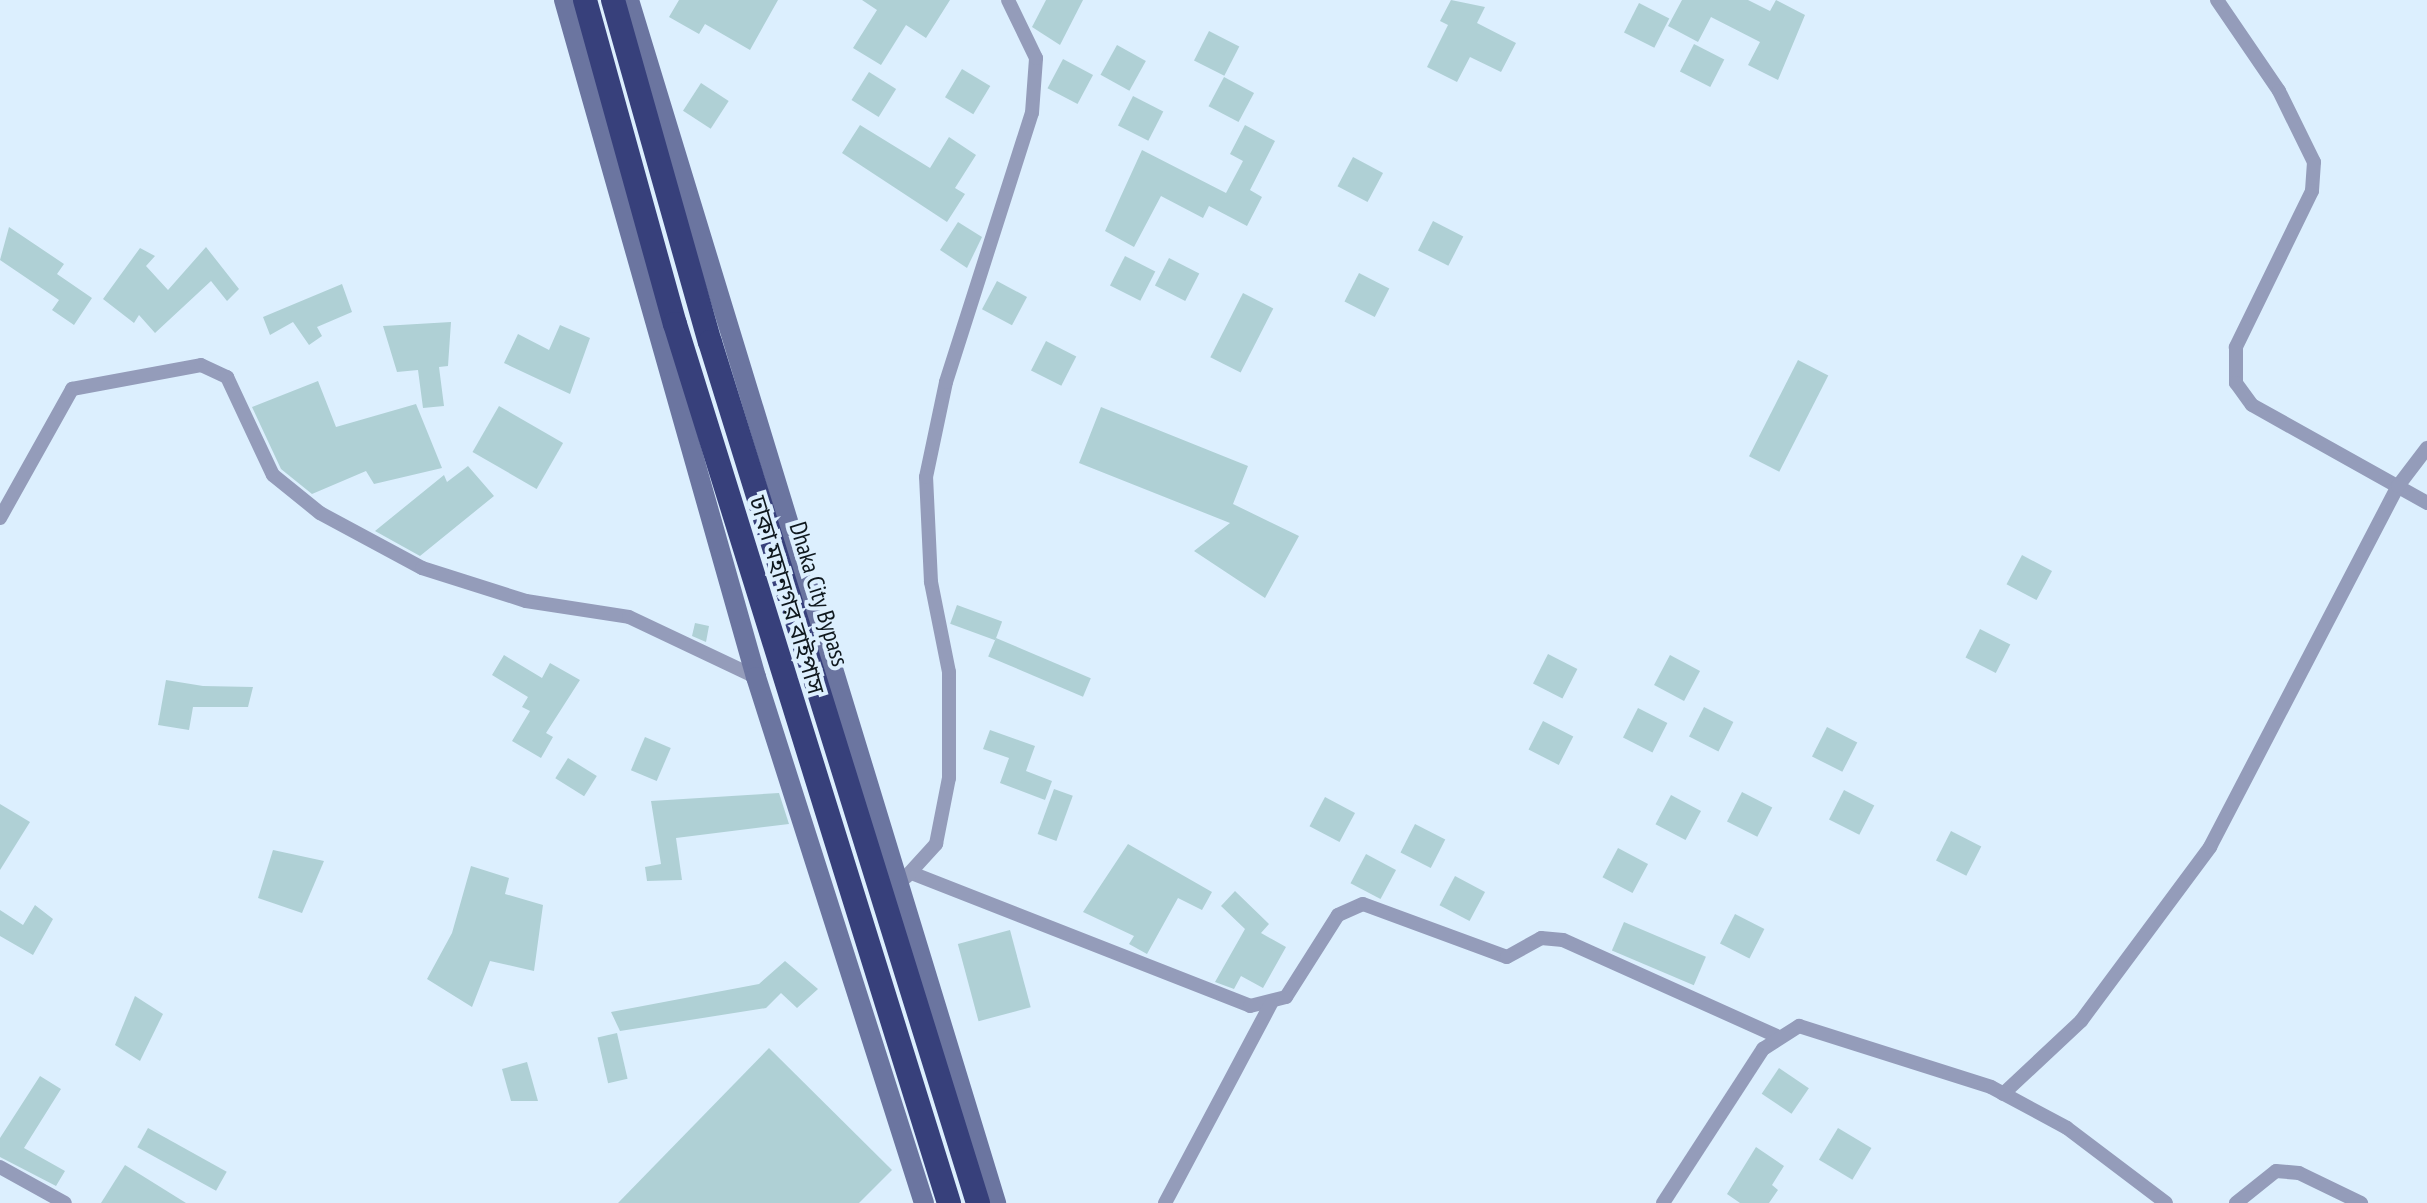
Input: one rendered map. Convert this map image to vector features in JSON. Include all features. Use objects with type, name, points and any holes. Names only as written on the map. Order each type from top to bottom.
[{"type":"highway","name":"ঢাকা মহানগর বাইপাস","points":[[585,0],[675,324],[949,1203]]},
{"type":"highway","name":"Dhaka City Bypass","points":[[613,0],[710,342],[978,1203]]},
{"type":"main road","points":[[564,0],[756,677],[924,1203]]},
{"type":"main road","points":[[629,0],[906,877],[996,1203]]},
{"type":"street","points":[[1008,0],[1036,58],[1032,113],[946,382],[926,477],[931,582],[949,672],[949,778],[936,844],[906,877],[1250,1006],[1271,1004],[1286,997],[1346,905],[1363,904],[1507,957],[1541,938],[1563,940],[1777,1036]]},
{"type":"street","points":[[2217,0],[2279,91],[2314,162],[2312,191],[2236,347],[2236,383],[2252,405],[2427,503]]},
{"type":"street","points":[[0,518],[72,389],[201,365],[227,377],[273,475],[320,513],[422,568],[526,601],[629,617],[756,677]]},
{"type":"street","points":[[2003,1094],[2081,1021],[2210,847],[2398,486],[2427,448]]},
{"type":"street","points":[[1165,1203],[1271,1004]]},
{"type":"street","points":[[1663,1203],[1777,1036],[1799,1026],[1845,1037],[2003,1094],[2067,1128],[2166,1203]]},
{"type":"street","points":[[0,1167],[65,1203]]},
{"type":"street","points":[[2236,1203],[2276,1171],[2299,1173],[2361,1203]]},
{"type":"building","points":[[679,0],[778,0],[750,50],[705,24],[699,34],[669,17]]},
{"type":"building","points":[[862,0],[950,0],[926,38],[906,25],[881,65],[853,48],[877,10]]},
{"type":"building","points":[[1046,0],[1083,0],[1060,45],[1032,27]]},
{"type":"building","points":[[1451,0],[1485,7],[1477,23],[1516,43],[1501,72],[1470,57],[1457,82],[1427,67],[1448,25],[1440,21]]},
{"type":"building","points":[[1682,0],[1748,0],[1770,11],[1776,0],[1805,15],[1778,80],[1748,65],[1760,42],[1711,17],[1698,42],[1668,26]]},
{"type":"building","points":[[1639,3],[1669,18],[1654,48],[1624,32]]},
{"type":"building","points":[[1209,31],[1239,46],[1224,76],[1194,60]]},
{"type":"building","points":[[1694,44],[1724,59],[1710,87],[1680,72]]},
{"type":"building","points":[[1117,45],[1146,61],[1129,91],[1101,75]]},
{"type":"building","points":[[1063,59],[1093,75],[1078,104],[1048,88]]},
{"type":"building","points":[[962,69],[990,86],[973,114],[945,97]]},
{"type":"building","points":[[869,72],[896,89],[879,117],[852,100]]},
{"type":"building","points":[[1224,77],[1254,93],[1239,122],[1209,106]]},
{"type":"building","points":[[701,83],[729,101],[711,129],[683,111]]},
{"type":"building","points":[[1133,96],[1163,111],[1148,141],[1118,125]]},
{"type":"building","points":[[860,125],[930,168],[949,137],[976,155],[955,188],[965,194],[947,222],[842,153]]},
{"type":"building","points":[[1245,125],[1275,141],[1250,190],[1262,197],[1247,226],[1209,206],[1203,218],[1161,196],[1134,247],[1105,231],[1142,150],[1226,193],[1243,161],[1230,154]]},
{"type":"building","points":[[1353,157],[1383,173],[1368,202],[1338,186]]},
{"type":"building","points":[[1433,221],[1463,236],[1448,266],[1418,250]]},
{"type":"building","points":[[958,222],[982,237],[967,268],[940,250]]},
{"type":"building","points":[[9,227],[64,264],[57,274],[92,298],[74,325],[52,310],[59,300],[0,260]]},
{"type":"building","points":[[206,247],[239,289],[227,301],[211,281],[155,333],[139,315],[134,323],[103,299],[140,248],[155,256],[146,266],[168,290]]},
{"type":"building","points":[[1125,256],[1155,271],[1140,301],[1110,285]]},
{"type":"building","points":[[1169,258],[1199,273],[1185,301],[1155,286]]},
{"type":"building","points":[[1359,273],[1389,288],[1375,317],[1344,302]]},
{"type":"building","points":[[997,281],[1027,297],[1012,325],[982,309]]},
{"type":"building","points":[[342,284],[352,312],[317,327],[322,336],[309,345],[293,322],[270,335],[263,317]]},
{"type":"building","points":[[1243,293],[1273,308],[1241,373],[1210,357]]},
{"type":"building","points":[[451,322],[448,366],[439,367],[444,406],[423,408],[418,370],[397,372],[383,326]]},
{"type":"building","points":[[560,325],[590,338],[570,394],[504,363],[518,334],[549,350]]},
{"type":"building","points":[[1046,341],[1076,356],[1061,386],[1031,370]]},
{"type":"building","points":[[1798,360],[1828,375],[1779,472],[1749,456]]},
{"type":"building","points":[[318,381],[336,427],[416,404],[442,468],[374,484],[366,471],[312,494],[281,469],[252,407]]},
{"type":"building","points":[[499,406],[563,443],[537,489],[472,452]]},
{"type":"building","points":[[1101,407],[1248,466],[1233,504],[1299,536],[1265,598],[1194,551],[1230,523],[1079,463]]},
{"type":"building","points":[[468,466],[494,496],[420,556],[375,531],[444,475],[447,482]]},
{"type":"building","points":[[2022,555],[2052,571],[2037,600],[2007,584]]},
{"type":"building","points":[[957,605],[1002,621],[995,640],[950,624]]},
{"type":"building","points":[[695,623],[709,626],[706,642],[692,636]]},
{"type":"building","points":[[1980,629],[2010,644],[1996,673],[1965,658]]},
{"type":"building","points":[[996,638],[1091,678],[1083,697],[988,656]]},
{"type":"building","points":[[1548,654],[1577,669],[1562,698],[1533,683]]},
{"type":"building","points":[[504,655],[542,678],[550,663],[580,680],[546,733],[553,737],[541,758],[512,741],[530,711],[522,707],[528,697],[492,675]]},
{"type":"building","points":[[1670,655],[1700,671],[1684,701],[1654,685]]},
{"type":"building","points":[[166,680],[203,686],[253,687],[248,707],[193,707],[189,730],[158,725]]},
{"type":"building","points":[[1704,707],[1733,722],[1718,751],[1689,736]]},
{"type":"building","points":[[1638,708],[1667,723],[1652,752],[1623,737]]},
{"type":"building","points":[[1543,721],[1573,736],[1559,765],[1528,750]]},
{"type":"building","points":[[1827,727],[1857,742],[1842,772],[1812,756]]},
{"type":"building","points":[[990,730],[1035,746],[1026,771],[1052,781],[1045,800],[1000,783],[1009,758],[983,749]]},
{"type":"building","points":[[645,737],[671,748],[657,781],[631,770]]},
{"type":"building","points":[[568,758],[597,776],[584,796],[555,778]]},
{"type":"building","points":[[1054,789],[1073,796],[1056,841],[1038,834]]},
{"type":"building","points":[[1844,790],[1874,805],[1859,835],[1829,819]]},
{"type":"building","points":[[1742,792],[1772,807],[1757,837],[1727,821]]},
{"type":"building","points":[[779,793],[789,824],[676,838],[682,880],[647,881],[645,867],[661,864],[651,801]]},
{"type":"building","points":[[1671,795],[1701,811],[1686,840],[1656,824]]},
{"type":"building","points":[[1325,797],[1355,813],[1340,842],[1310,826]]},
{"type":"building","points":[[0,804],[30,822],[0,870]]},
{"type":"building","points":[[1415,824],[1445,839],[1431,868],[1400,853]]},
{"type":"building","points":[[1951,831],[1981,846],[1966,876],[1936,860]]},
{"type":"building","points":[[1128,844],[1212,892],[1202,910],[1178,898],[1147,954],[1129,944],[1134,936],[1083,912]]},
{"type":"building","points":[[1618,848],[1648,864],[1633,893],[1603,877]]},
{"type":"building","points":[[273,850],[324,861],[302,913],[258,898]]},
{"type":"building","points":[[1366,854],[1396,870],[1381,899],[1351,883]]},
{"type":"building","points":[[471,866],[509,878],[505,894],[543,905],[534,971],[490,961],[472,1007],[427,979],[452,933]]},
{"type":"building","points":[[1455,876],[1485,892],[1470,921],[1440,905]]},
{"type":"building","points":[[1235,891],[1269,924],[1261,933],[1286,947],[1263,988],[1241,976],[1234,989],[1215,982],[1245,929],[1221,906]]},
{"type":"building","points":[[35,905],[53,919],[33,955],[0,936],[0,910],[23,925]]},
{"type":"building","points":[[1735,914],[1764,929],[1749,958],[1720,943]]},
{"type":"building","points":[[1624,922],[1706,957],[1694,985],[1612,951]]},
{"type":"building","points":[[1010,930],[1031,1007],[979,1021],[958,944]]},
{"type":"building","points":[[785,961],[818,989],[797,1008],[781,993],[766,1008],[620,1031],[611,1012],[759,984]]},
{"type":"building","points":[[135,996],[163,1014],[140,1061],[115,1045]]},
{"type":"building","points":[[617,1033],[628,1079],[608,1083],[598,1037]]},
{"type":"building","points":[[769,1048],[892,1170],[859,1203],[618,1203]]},
{"type":"building","points":[[527,1062],[538,1101],[511,1101],[502,1069]]},
{"type":"building","points":[[1779,1068],[1809,1088],[1792,1114],[1762,1094]]},
{"type":"building","points":[[40,1076],[61,1089],[24,1148],[65,1171],[56,1186],[0,1157],[0,1138]]},
{"type":"building","points":[[148,1128],[227,1172],[216,1191],[137,1147]]},
{"type":"building","points":[[1838,1128],[1871,1148],[1852,1180],[1819,1160]]},
{"type":"building","points":[[1756,1147],[1784,1166],[1772,1185],[1778,1190],[1769,1203],[1740,1203],[1727,1194]]},
{"type":"building","points":[[125,1165],[186,1203],[101,1203]]}]
